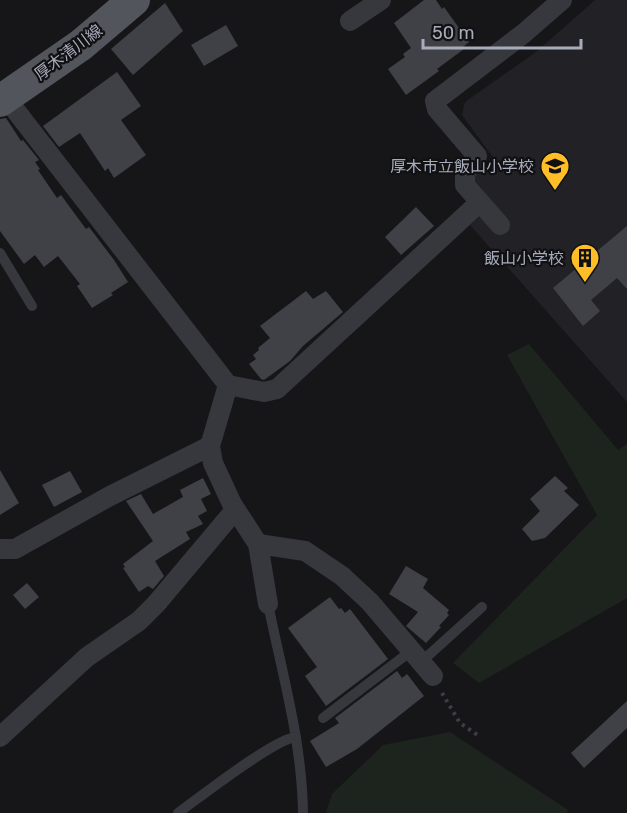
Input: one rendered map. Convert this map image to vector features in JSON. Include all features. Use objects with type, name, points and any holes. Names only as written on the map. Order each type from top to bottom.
[{"type":"main road","name":"厚木清川線","points":[[3,100],[81,45],[134,0]]},
{"type":"street","points":[[350,21],[381,0]]},
{"type":"street","points":[[501,225],[479,204],[465,185],[465,173],[477,156],[437,109],[435,101],[524,34],[562,0]]},
{"type":"street","points":[[3,100],[228,385],[264,392],[277,389],[479,204]]},
{"type":"street","points":[[228,385],[210,446],[213,463],[235,510],[258,544],[268,604]]},
{"type":"street","points":[[0,549],[15,549],[110,496],[210,446]]},
{"type":"street","points":[[0,736],[87,657],[139,621],[235,510]]},
{"type":"street","points":[[258,544],[304,551],[320,560],[342,576],[370,602],[422,663]]},
{"type":"lane","points":[[0,253],[32,306]]},
{"type":"lane","points":[[268,604],[293,711],[303,813]]},
{"type":"lane","points":[[323,718],[422,663],[482,607]]},
{"type":"lane","points":[[178,813],[288,737],[296,737]]},
{"type":"path","points":[[422,663],[460,723],[480,736]]},
{"type":"shaded area","name":"厚木市立飯山小学校","points":[[595,0],[627,0],[627,402],[470,225],[494,204],[472,177],[495,160],[462,115],[465,102],[536,52]]},
{"type":"shaded area","points":[[529,344],[618,450],[627,444],[627,598],[479,683],[453,663],[597,515],[507,355]]},
{"type":"shaded area","points":[[450,732],[568,810],[567,813],[326,813],[332,794],[383,745]]},
{"type":"building","points":[[424,0],[436,0],[442,9],[444,7],[469,42],[463,47],[464,49],[437,69],[439,71],[406,95],[388,69],[405,57],[403,54],[411,48],[394,23]]},
{"type":"building","points":[[165,3],[183,31],[133,75],[111,49]]},
{"type":"building","points":[[226,25],[238,46],[204,66],[191,45]]},
{"type":"building","points":[[117,72],[141,106],[121,120],[146,155],[114,178],[108,168],[105,171],[80,133],[59,147],[43,126]]},
{"type":"building","points":[[6,118],[21,141],[23,140],[39,160],[35,162],[40,169],[38,170],[57,198],[61,195],[86,229],[89,227],[128,282],[92,308],[77,286],[80,284],[58,256],[44,267],[35,255],[24,264],[0,231],[0,119]]},
{"type":"building","points":[[416,207],[434,226],[401,255],[385,237]]},
{"type":"building","name":"飯山小学校","points":[[627,226],[627,289],[617,278],[591,300],[600,311],[583,326],[553,288]]},
{"type":"building","points":[[306,291],[313,299],[326,291],[343,312],[303,346],[290,361],[264,380],[261,379],[249,364],[256,359],[253,355],[259,350],[258,348],[270,338],[260,326]]},
{"type":"building","points":[[0,470],[19,503],[0,515]]},
{"type":"building","points":[[70,471],[82,492],[54,507],[42,485]]},
{"type":"building","points":[[555,476],[568,488],[564,491],[579,505],[545,538],[532,541],[522,529],[540,511],[530,499]]},
{"type":"building","points":[[203,478],[211,494],[201,499],[207,511],[198,516],[203,524],[186,532],[190,539],[155,561],[164,576],[153,589],[148,586],[139,592],[123,568],[125,567],[123,564],[153,541],[126,501],[141,494],[153,514],[183,497],[180,490]]},
{"type":"building","points":[[406,566],[428,579],[423,588],[449,610],[447,613],[449,615],[439,626],[441,627],[426,643],[406,626],[418,612],[389,594]]},
{"type":"building","points":[[27,583],[39,597],[25,609],[13,595]]},
{"type":"building","points":[[330,597],[345,613],[350,609],[388,659],[326,706],[305,676],[317,667],[288,628]]},
{"type":"building","points":[[397,671],[402,678],[407,674],[424,696],[357,749],[326,767],[310,741],[339,723],[335,718]]},
{"type":"building","points":[[627,701],[627,728],[584,768],[571,753]]},
{"type":"place","name":"厚木市立飯山小学校","points":[[555,192]]},
{"type":"place","name":"飯山小学校","points":[[585,284]]}]
